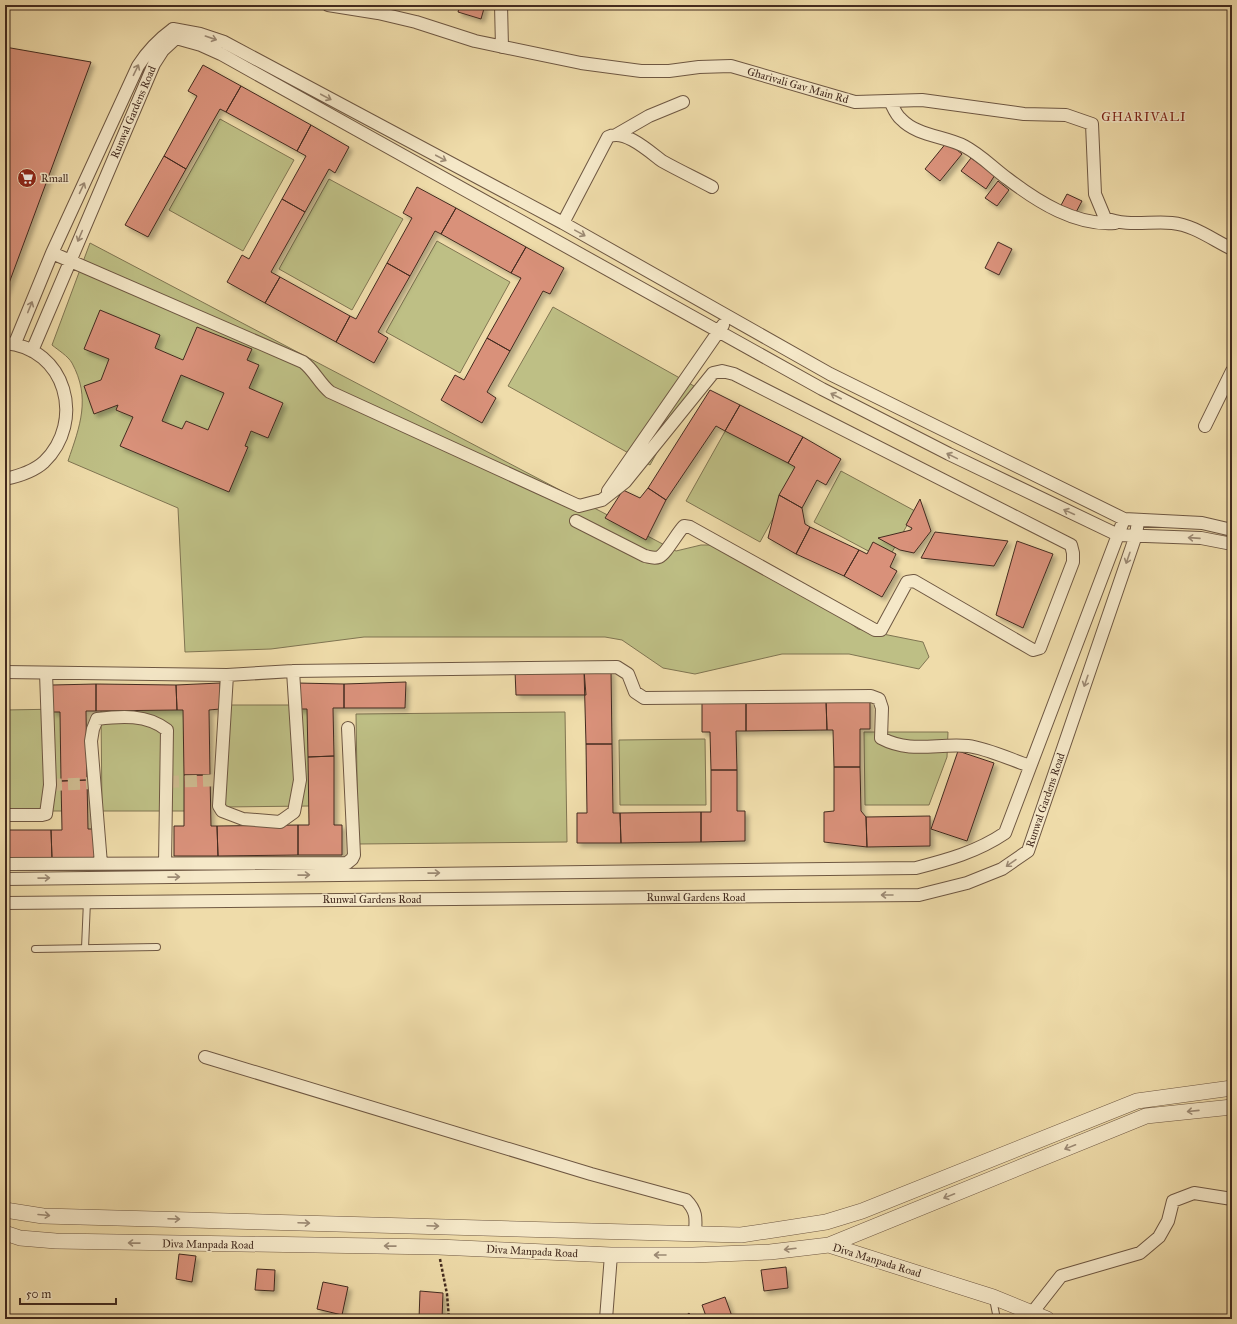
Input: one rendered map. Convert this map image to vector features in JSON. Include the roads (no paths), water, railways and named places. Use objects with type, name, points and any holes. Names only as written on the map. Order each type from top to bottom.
[{"type":"street","name":"Gharivali Gav Main Rd","points":[[328,5],[378,13],[416,22],[475,41],[581,63],[641,71],[670,71],[699,67],[731,66],[855,102],[922,100],[1024,114],[1066,115],[1092,124],[1095,194],[1105,218],[1118,223]]},
{"type":"street","points":[[501,5],[502,47]]},
{"type":"street","points":[[174,34],[200,34],[224,42],[563,223],[830,374],[1124,519],[1202,523],[1232,530]]},
{"type":"street","points":[[174,34],[221,54],[822,389],[942,451],[1118,535],[1201,538],[1232,544]]},
{"type":"street","name":"Runwal Gardens Road","points":[[5,479],[24,475],[43,463],[57,446],[66,426],[67,404],[61,383],[50,364],[32,350],[10,343],[138,66],[146,53],[158,40],[174,34]]},
{"type":"street","name":"Runwal Gardens Road","points":[[32,350],[154,64],[174,34]]},
{"type":"street","points":[[890,101],[900,119],[913,129],[964,146],[978,154],[1030,195],[1060,212],[1100,224],[1173,223],[1193,228],[1232,249]]},
{"type":"street","points":[[563,223],[608,137],[616,135],[650,116],[683,102]]},
{"type":"street","points":[[616,135],[639,144],[662,160],[712,187]]},
{"type":"street","points":[[52,253],[303,362],[311,368],[321,385],[330,392],[580,506],[602,500],[625,482],[713,373],[722,371],[734,374],[1071,545],[1074,552],[1073,562],[1040,648],[1033,650],[914,581],[907,582],[881,630],[875,630],[690,526],[684,526],[660,556],[655,558],[645,556],[576,521]]},
{"type":"street","points":[[602,500],[728,316]]},
{"type":"street","points":[[1205,426],[1232,371]]},
{"type":"street","points":[[5,879],[916,868],[958,857],[988,844],[1004,833],[1124,519]]},
{"type":"street","name":"Runwal Gardens Road","points":[[5,903],[87,901],[919,895],[967,883],[1002,869],[1028,851],[1136,535],[1138,520]]},
{"type":"street","points":[[5,672],[227,675],[293,671],[617,667],[628,674],[635,692],[644,698],[871,696],[879,699],[881,738],[893,744],[919,748],[970,746],[1030,766]]},
{"type":"street","points":[[227,675],[219,806],[222,811],[243,818],[280,822],[294,812],[300,780],[293,671]]},
{"type":"street","points":[[5,815],[42,816],[46,814],[50,785],[46,673]]},
{"type":"street","points":[[101,864],[91,741],[93,728],[97,719],[117,716],[146,719],[167,730],[165,864]]},
{"type":"street","points":[[5,864],[347,863],[354,855],[348,728]]},
{"type":"street","points":[[205,1058],[591,1174],[686,1200],[693,1207],[696,1218],[695,1233]]},
{"type":"street","points":[[5,1210],[43,1216],[741,1235],[822,1223],[862,1211],[1137,1101],[1232,1088]]},
{"type":"street","points":[[822,1223],[829,1245],[1146,1116],[1232,1107]]},
{"type":"street","points":[[1032,1313],[1061,1276],[1140,1253],[1159,1238],[1168,1221],[1173,1201],[1194,1193],[1232,1199]]},
{"type":"street","name":"Diva Manpada Road","points":[[5,1233],[20,1238],[56,1242],[438,1247],[611,1255],[693,1255],[770,1252],[829,1245],[993,1297],[1047,1319]]},
{"type":"street","points":[[606,1319],[611,1255]]},
{"type":"lane","points":[[85,948],[87,901]]},
{"type":"lane","points":[[35,949],[157,947]]},
{"type":"lane","points":[[993,1297],[997,1319]]},
{"type":"tunnel","points":[[167,782],[221,780]]},
{"type":"tunnel","points":[[50,785],[94,783]]},
{"type":"place","name":"Rmall","points":[[27,178]]},
{"type":"district","name":"GHARIVALI","points":[[1144,116]]}]
